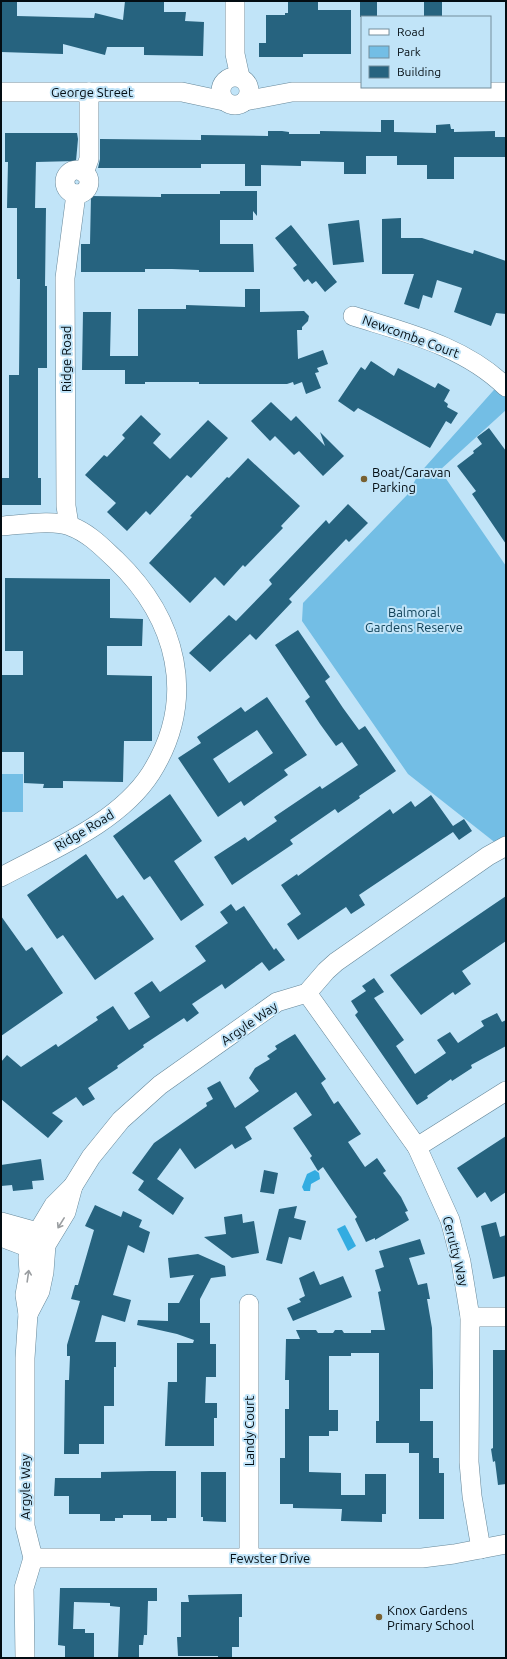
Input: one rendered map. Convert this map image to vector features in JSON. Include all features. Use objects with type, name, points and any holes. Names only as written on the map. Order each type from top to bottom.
[{"type":"street","points":[[234,80],[235,1]]},
{"type":"street","points":[[234,80],[250,90],[244,102],[237,105],[224,101],[220,89],[234,80]]},
{"type":"street","name":"George Street","points":[[182,92],[234,80],[292,92],[506,92]]},
{"type":"street","name":"George Street","points":[[1,92],[182,92],[224,101]]},
{"type":"street","name":"Ridge Road","points":[[69,525],[66,506],[65,288],[68,250],[74,218],[76,194],[84,192],[88,187],[88,179],[84,172],[89,160],[89,92]]},
{"type":"street","name":"George Street","points":[[244,102],[292,92]]},
{"type":"street","name":"Newcombe Court","points":[[353,316],[437,343],[462,354],[493,374],[506,387]]},
{"type":"street","name":"Ridge Road","points":[[1,526],[54,524],[69,525],[84,532],[96,541],[139,584],[154,605],[164,626],[175,661],[177,685],[175,710],[169,734],[158,760],[144,783],[126,803],[104,821],[1,877]]},
{"type":"street","points":[[307,993],[336,962],[488,856],[506,846]]},
{"type":"street","name":"Cerutty Way","points":[[307,993],[417,1148],[450,1220],[461,1262],[470,1318],[468,1425],[469,1462],[472,1496],[481,1549]]},
{"type":"street","name":"Argyle Way","points":[[33,1558],[25,1526],[25,1358],[28,1314],[25,1295],[38,1242],[54,1205],[73,1186],[91,1157],[121,1120],[160,1085],[277,1002],[307,993]]},
{"type":"street","points":[[417,1148],[506,1091]]},
{"type":"street","points":[[1,1222],[38,1242]]},
{"type":"street","points":[[1,1237],[38,1242]]},
{"type":"street","name":"Landy Court","points":[[249,1304],[249,1558]]},
{"type":"street","points":[[470,1318],[506,1317]]},
{"type":"street","name":"Fewster Drive","points":[[33,1558],[422,1558],[446,1556],[506,1544]]},
{"type":"street","points":[[25,1658],[24,1588],[33,1558]]},
{"type":"green space","name":"Balmoral Gardens Reserve","points":[[501,382],[506,387],[506,410],[440,470],[506,566],[506,846],[502,848],[408,774],[302,621],[303,603],[407,495],[418,475]]},
{"type":"green space","points":[[1,774],[23,774],[23,812],[1,812]]},
{"type":"shaded area","points":[[315,1170],[319,1173],[320,1179],[311,1184],[310,1191],[304,1191],[302,1187],[307,1174]]},
{"type":"shaded area","points":[[345,1225],[356,1246],[348,1251],[337,1229]]},
{"type":"building","points":[[1,1],[17,1],[17,16],[94,18],[95,13],[123,20],[125,1],[164,1],[164,12],[186,12],[185,21],[204,22],[203,56],[144,55],[144,47],[107,47],[105,55],[63,44],[63,54],[1,52]]},
{"type":"building","points":[[288,1],[318,2],[318,10],[351,10],[351,54],[303,54],[303,57],[259,57],[259,43],[266,43],[266,15],[285,15],[285,13],[288,13]]},
{"type":"building","points":[[360,1],[377,1],[377,16],[360,17]]},
{"type":"building","points":[[424,1],[442,1],[442,16],[424,16]]},
{"type":"building","points":[[381,120],[394,120],[394,132],[436,133],[436,125],[450,124],[451,129],[454,129],[454,132],[495,131],[495,137],[506,137],[506,157],[454,157],[454,179],[427,179],[427,165],[397,165],[397,156],[366,156],[366,174],[344,174],[344,162],[301,161],[301,166],[261,165],[261,186],[245,186],[245,164],[201,164],[201,168],[98,168],[100,159],[100,139],[201,140],[201,135],[268,136],[268,131],[289,132],[289,134],[320,134],[320,131],[381,132]]},
{"type":"building","points":[[5,133],[77,133],[78,139],[76,161],[36,162],[35,208],[46,208],[45,286],[47,286],[47,368],[38,368],[38,478],[41,478],[41,505],[1,505],[1,478],[9,478],[9,375],[19,375],[20,279],[17,279],[17,208],[7,208],[8,162],[5,162]]},
{"type":"building","points":[[220,191],[257,191],[257,216],[253,211],[253,220],[220,220],[220,244],[253,244],[254,272],[199,272],[199,270],[145,269],[145,272],[81,272],[81,244],[90,244],[91,196],[161,197],[161,194],[220,194]]},
{"type":"building","points":[[401,218],[401,238],[422,238],[473,254],[474,250],[506,261],[506,314],[496,313],[491,326],[454,312],[462,288],[437,280],[432,298],[423,295],[419,309],[404,304],[414,274],[382,274],[382,219]]},
{"type":"building","points":[[359,220],[364,262],[333,265],[328,224]]},
{"type":"building","points":[[291,225],[337,282],[325,292],[316,281],[312,284],[308,279],[304,282],[293,268],[297,265],[275,238]]},
{"type":"building","points":[[245,289],[260,289],[260,312],[304,311],[309,316],[308,321],[302,327],[302,330],[297,330],[298,359],[323,350],[328,364],[317,368],[319,372],[315,373],[321,388],[306,394],[302,382],[294,385],[293,382],[287,384],[199,384],[199,382],[145,382],[145,384],[125,384],[125,370],[82,370],[83,312],[111,312],[110,356],[138,356],[138,309],[186,309],[186,305],[245,307]]},
{"type":"building","points":[[371,361],[394,376],[398,368],[435,388],[438,383],[450,390],[444,401],[448,404],[447,407],[458,413],[451,424],[446,421],[430,448],[358,408],[354,412],[338,401],[361,367],[365,370]]},
{"type":"building","points":[[271,402],[291,421],[296,416],[325,446],[320,432],[344,456],[323,476],[299,451],[294,455],[275,436],[270,441],[251,421]]},
{"type":"building","points":[[141,415],[161,434],[153,443],[170,459],[208,420],[228,438],[191,478],[187,475],[150,515],[146,511],[127,531],[107,512],[116,503],[85,475],[104,455],[107,457],[125,438],[122,435]]},
{"type":"building","points":[[489,428],[506,451],[506,544],[472,494],[476,491],[457,466],[474,453],[473,451],[482,444],[477,437]]},
{"type":"building","points":[[248,458],[300,506],[281,526],[283,528],[245,567],[243,565],[224,586],[215,577],[190,603],[149,563],[192,517],[190,516],[227,477],[229,478]]},
{"type":"building","points":[[348,504],[368,523],[349,542],[346,539],[289,599],[292,602],[256,640],[250,634],[210,672],[189,653],[229,615],[236,621],[272,584],[269,580],[326,520],[329,524]]},
{"type":"building","points":[[5,578],[110,579],[110,618],[143,619],[142,646],[107,646],[107,675],[152,676],[152,741],[124,741],[123,782],[63,781],[63,788],[43,788],[44,784],[24,783],[24,752],[1,752],[1,675],[23,675],[23,651],[5,651]]},
{"type":"building","points":[[298,630],[330,677],[325,681],[343,708],[359,730],[365,726],[396,771],[359,796],[360,798],[338,813],[335,809],[290,840],[293,844],[232,885],[214,857],[245,837],[248,841],[277,821],[274,817],[320,786],[322,789],[358,765],[342,742],[336,746],[320,724],[305,701],[310,697],[275,645]]},
{"type":"building","points":[[267,697],[307,755],[284,770],[288,775],[244,806],[241,801],[218,817],[178,758],[201,743],[197,737],[241,707],[245,712]],"holes":[[[257,730],[273,753],[229,783],[213,759]]]},
{"type":"building","points":[[170,794],[202,841],[174,861],[204,905],[181,921],[150,876],[144,880],[113,836]]},
{"type":"building","points":[[431,795],[453,826],[464,819],[472,831],[459,840],[453,832],[359,895],[365,905],[351,914],[346,907],[298,940],[287,924],[301,914],[281,885],[297,874],[298,876],[390,809],[393,814],[411,801],[415,807]]},
{"type":"building","points":[[86,854],[117,899],[123,895],[154,939],[95,980],[63,935],[57,939],[27,895]]},
{"type":"building","points":[[506,896],[506,941],[462,971],[471,984],[455,995],[453,992],[421,1015],[390,975]]},
{"type":"building","points":[[231,904],[236,911],[244,906],[274,950],[276,948],[285,960],[269,971],[262,962],[225,989],[222,984],[192,1004],[199,1013],[187,1022],[184,1018],[143,1045],[144,1047],[117,1066],[118,1068],[88,1088],[95,1099],[83,1106],[76,1097],[52,1113],[63,1121],[48,1138],[1,1099],[1,1062],[7,1055],[21,1067],[56,1044],[58,1047],[98,1020],[96,1017],[113,1006],[129,1030],[150,1017],[134,993],[152,981],[160,992],[206,961],[195,946],[228,923],[220,912]]},
{"type":"building","points":[[1,916],[26,951],[32,947],[63,993],[1,1036]]},
{"type":"building","points":[[374,978],[384,992],[374,998],[404,1040],[396,1046],[415,1074],[446,1053],[437,1040],[450,1032],[458,1043],[484,1026],[481,1021],[497,1013],[502,1022],[506,1020],[506,1046],[471,1065],[472,1068],[452,1081],[451,1079],[417,1105],[355,1015],[358,1012],[351,1001],[366,991],[362,986]]},
{"type":"building","points":[[295,1034],[326,1079],[321,1083],[334,1104],[338,1101],[361,1134],[348,1142],[365,1167],[377,1158],[386,1171],[383,1173],[401,1197],[408,1211],[405,1212],[409,1220],[375,1240],[375,1238],[366,1242],[355,1219],[357,1217],[323,1167],[318,1171],[310,1158],[312,1156],[293,1128],[312,1115],[296,1092],[245,1127],[252,1139],[235,1149],[232,1144],[195,1169],[180,1148],[157,1179],[184,1198],[173,1215],[138,1190],[144,1181],[132,1173],[154,1143],[207,1106],[206,1103],[213,1099],[207,1088],[220,1081],[235,1108],[259,1091],[249,1078],[255,1068],[270,1059],[267,1056],[277,1049],[275,1046]]},
{"type":"building","points":[[506,1136],[506,1192],[491,1202],[485,1192],[477,1198],[457,1168]]},
{"type":"building","points":[[41,1159],[44,1180],[32,1181],[33,1189],[13,1191],[12,1185],[1,1186],[1,1165]]},
{"type":"building","points":[[264,1170],[278,1173],[274,1194],[260,1192]]},
{"type":"building","points":[[95,1205],[121,1217],[123,1211],[142,1220],[139,1227],[150,1232],[144,1253],[128,1245],[113,1295],[131,1300],[125,1322],[102,1315],[95,1342],[116,1342],[116,1367],[114,1367],[114,1406],[104,1406],[104,1444],[79,1444],[79,1454],[64,1454],[65,1380],[69,1380],[70,1356],[67,1356],[67,1345],[80,1301],[71,1299],[75,1285],[78,1285],[94,1230],[85,1226]]},
{"type":"building","points":[[297,1206],[294,1218],[306,1221],[301,1240],[289,1237],[282,1264],[266,1260],[279,1209]]},
{"type":"building","points":[[242,1214],[243,1223],[254,1221],[259,1253],[232,1258],[204,1237],[226,1234],[224,1217]]},
{"type":"building","points":[[496,1222],[500,1237],[506,1235],[506,1276],[493,1279],[481,1226]]},
{"type":"building","points":[[420,1239],[425,1254],[409,1258],[418,1285],[427,1283],[430,1299],[427,1299],[432,1328],[433,1389],[420,1389],[420,1421],[433,1421],[433,1458],[439,1458],[439,1473],[444,1473],[444,1519],[419,1519],[419,1453],[409,1453],[409,1443],[376,1443],[376,1421],[379,1421],[379,1353],[351,1353],[351,1356],[329,1356],[329,1410],[338,1410],[338,1431],[329,1431],[329,1436],[309,1436],[309,1472],[341,1473],[341,1495],[365,1495],[365,1474],[386,1474],[386,1514],[382,1514],[382,1522],[341,1521],[342,1509],[293,1508],[293,1504],[280,1504],[280,1458],[285,1458],[285,1409],[289,1409],[289,1380],[285,1380],[286,1339],[300,1339],[296,1330],[316,1330],[318,1333],[333,1333],[335,1330],[342,1330],[344,1333],[371,1333],[371,1330],[385,1330],[378,1292],[381,1291],[375,1270],[384,1267],[379,1251]]},
{"type":"building","points":[[198,1254],[225,1266],[226,1276],[211,1278],[200,1299],[200,1323],[210,1323],[210,1344],[216,1344],[216,1377],[206,1377],[205,1403],[217,1403],[217,1418],[214,1418],[214,1446],[165,1446],[168,1382],[177,1382],[177,1343],[193,1343],[194,1340],[177,1334],[137,1325],[138,1320],[168,1321],[168,1303],[179,1303],[194,1275],[170,1278],[168,1258]]},
{"type":"building","points":[[314,1271],[320,1285],[343,1276],[352,1297],[293,1321],[287,1308],[301,1302],[299,1299],[305,1296],[299,1278]]},
{"type":"building","points":[[493,1350],[506,1350],[506,1484],[498,1485],[495,1461],[493,1462],[491,1449],[493,1448]]},
{"type":"building","points":[[176,1471],[176,1518],[167,1518],[167,1521],[151,1521],[151,1515],[123,1515],[123,1518],[115,1518],[115,1521],[100,1521],[100,1514],[69,1514],[69,1496],[54,1496],[55,1478],[101,1478],[101,1472]]},
{"type":"building","points":[[201,1472],[226,1472],[226,1522],[203,1521],[203,1517],[201,1517]]},
{"type":"building","points":[[60,1588],[157,1588],[157,1601],[148,1601],[147,1635],[144,1635],[143,1645],[139,1645],[139,1658],[118,1658],[120,1607],[110,1606],[110,1603],[74,1602],[73,1629],[85,1629],[85,1633],[94,1633],[94,1658],[65,1658],[65,1646],[58,1645]]},
{"type":"building","points":[[242,1594],[242,1617],[239,1617],[239,1647],[232,1647],[232,1658],[218,1658],[218,1656],[178,1656],[177,1637],[181,1637],[181,1602],[189,1602],[188,1595]]},
{"type":"place","name":"Boat/Caravan Parking","points":[[364,479]]},
{"type":"place","name":"Knox Gardens Primary School","points":[[379,1617]]}]
